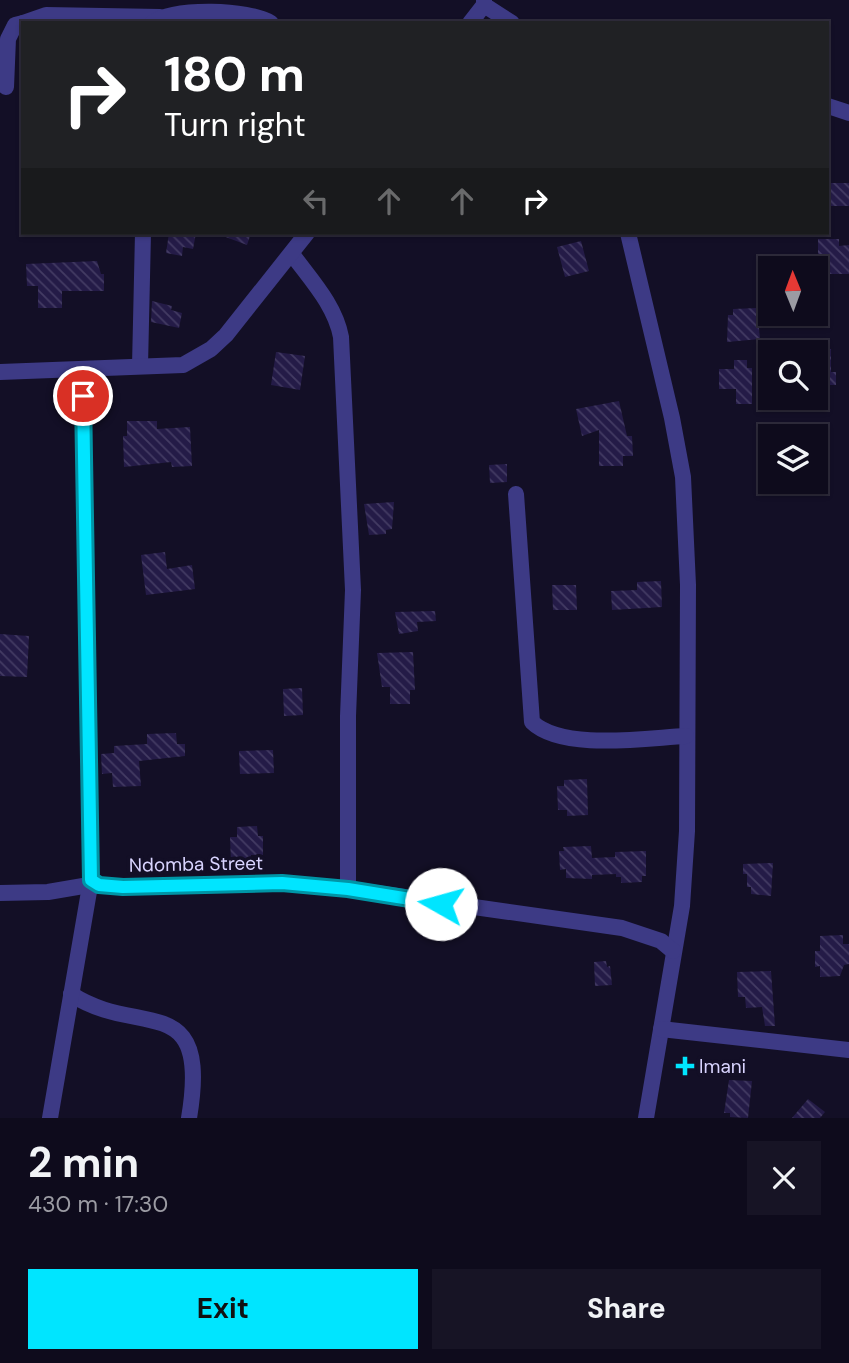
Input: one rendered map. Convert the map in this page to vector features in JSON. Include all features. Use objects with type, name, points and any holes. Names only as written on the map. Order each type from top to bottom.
[{"type":"street","points":[[471,21],[484,2],[509,21]]},
{"type":"street","points":[[29,21],[46,15],[156,20],[227,12],[263,21]]},
{"type":"street","points":[[6,87],[8,39],[15,25],[21,24]]},
{"type":"street","points":[[829,106],[849,113]]},
{"type":"street","points":[[141,366],[143,235]]},
{"type":"street","points":[[0,372],[183,365],[211,349],[226,335],[306,235]]},
{"type":"street","points":[[628,235],[673,418],[683,477],[688,585],[685,736],[687,831],[682,906],[646,1118]]},
{"type":"street","points":[[292,254],[330,306],[338,320],[341,337],[353,590],[348,716],[348,889]]},
{"type":"street","points":[[50,1118],[90,882],[83,396],[75,370]]},
{"type":"street","points":[[516,494],[532,722],[542,732],[555,737],[614,740],[685,736]]},
{"type":"street","points":[[0,893],[48,892],[90,882]]},
{"type":"street","name":"Ndomba Street","points":[[90,882],[123,887],[282,883],[348,889],[622,928],[661,941],[673,951]]},
{"type":"street","points":[[71,994],[85,1004],[167,1023],[181,1036],[192,1056],[194,1074],[189,1118]]},
{"type":"street","points":[[661,1029],[849,1050]]},
{"type":"building","points":[[829,183],[849,183],[849,206],[829,206]]},
{"type":"building","points":[[169,235],[196,235],[193,249],[183,247],[182,256],[166,253]]},
{"type":"building","points":[[220,235],[250,235],[247,245]]},
{"type":"building","points":[[818,239],[839,239],[839,246],[849,245],[849,274],[828,274],[828,256],[818,256]]},
{"type":"building","points":[[581,241],[589,271],[565,277],[557,247]]},
{"type":"building","points":[[97,261],[101,274],[104,274],[104,291],[62,291],[62,308],[38,308],[38,286],[27,286],[26,264]]},
{"type":"building","points":[[152,301],[172,306],[171,310],[182,313],[179,328],[151,322]]},
{"type":"building","points":[[757,308],[760,339],[727,342],[728,315],[733,315],[733,309]]},
{"type":"building","points":[[828,349],[831,349],[831,372],[836,372],[836,385],[828,385]]},
{"type":"building","points":[[276,352],[305,356],[300,390],[271,385]]},
{"type":"building","points":[[734,360],[747,360],[747,368],[752,368],[752,404],[736,404],[736,389],[719,389],[719,369],[734,369]]},
{"type":"building","points":[[619,401],[627,436],[632,436],[633,456],[623,456],[623,466],[599,466],[599,430],[582,436],[576,409]]},
{"type":"building","points":[[127,421],[157,421],[157,429],[190,427],[192,466],[172,467],[171,462],[124,467],[123,436],[127,436]]},
{"type":"building","points":[[507,464],[507,482],[490,483],[489,465]]},
{"type":"building","points":[[394,502],[392,529],[386,530],[386,534],[369,535],[364,504]]},
{"type":"building","points":[[165,552],[167,569],[192,565],[195,589],[146,595],[141,555]]},
{"type":"building","points":[[661,581],[662,607],[612,610],[611,591],[637,590],[637,582]]},
{"type":"building","points":[[552,585],[576,585],[577,610],[553,610]]},
{"type":"building","points":[[435,611],[436,621],[417,622],[418,631],[399,634],[395,612]]},
{"type":"building","points":[[0,634],[29,636],[27,677],[0,676]]},
{"type":"building","points":[[413,652],[415,690],[410,690],[410,704],[390,704],[390,687],[382,687],[377,653]]},
{"type":"building","points":[[302,688],[303,715],[284,716],[283,689]]},
{"type":"building","points":[[176,733],[177,744],[185,744],[185,756],[139,761],[141,786],[113,787],[112,773],[102,774],[101,754],[114,753],[114,746],[147,744],[147,734]]},
{"type":"building","points":[[273,750],[274,773],[240,774],[239,751]]},
{"type":"building","points":[[587,779],[588,815],[567,816],[567,810],[558,810],[557,786],[564,786],[564,780]]},
{"type":"building","points":[[257,826],[258,836],[263,836],[263,855],[251,855],[251,863],[231,863],[230,837],[237,837],[237,827]]},
{"type":"building","points":[[591,846],[592,858],[615,857],[615,852],[646,851],[646,876],[642,876],[642,882],[621,883],[621,877],[616,877],[616,874],[592,875],[592,879],[566,878],[566,869],[560,870],[559,851],[564,851],[563,847]]},
{"type":"building","points":[[773,863],[771,896],[751,894],[751,887],[747,887],[747,874],[743,874],[743,864]]},
{"type":"building","points":[[843,935],[843,944],[849,944],[849,964],[844,965],[840,976],[820,977],[820,966],[815,967],[815,951],[820,951],[820,936]]},
{"type":"building","points":[[606,961],[607,967],[610,966],[612,985],[595,986],[594,962]]},
{"type":"building","points":[[771,971],[775,1026],[765,1026],[762,1007],[746,1008],[745,997],[738,997],[737,972]]},
{"type":"building","points":[[729,1080],[752,1081],[748,1118],[730,1117],[730,1113],[724,1113]]},
{"type":"building","points":[[808,1099],[825,1112],[820,1118],[792,1118]]},
{"type":"place","name":"Imani","points":[[685,1066]]},
{"type":"route","points":[[83,396],[91,880],[99,885],[123,887],[282,883],[348,889],[441,904]]}]
